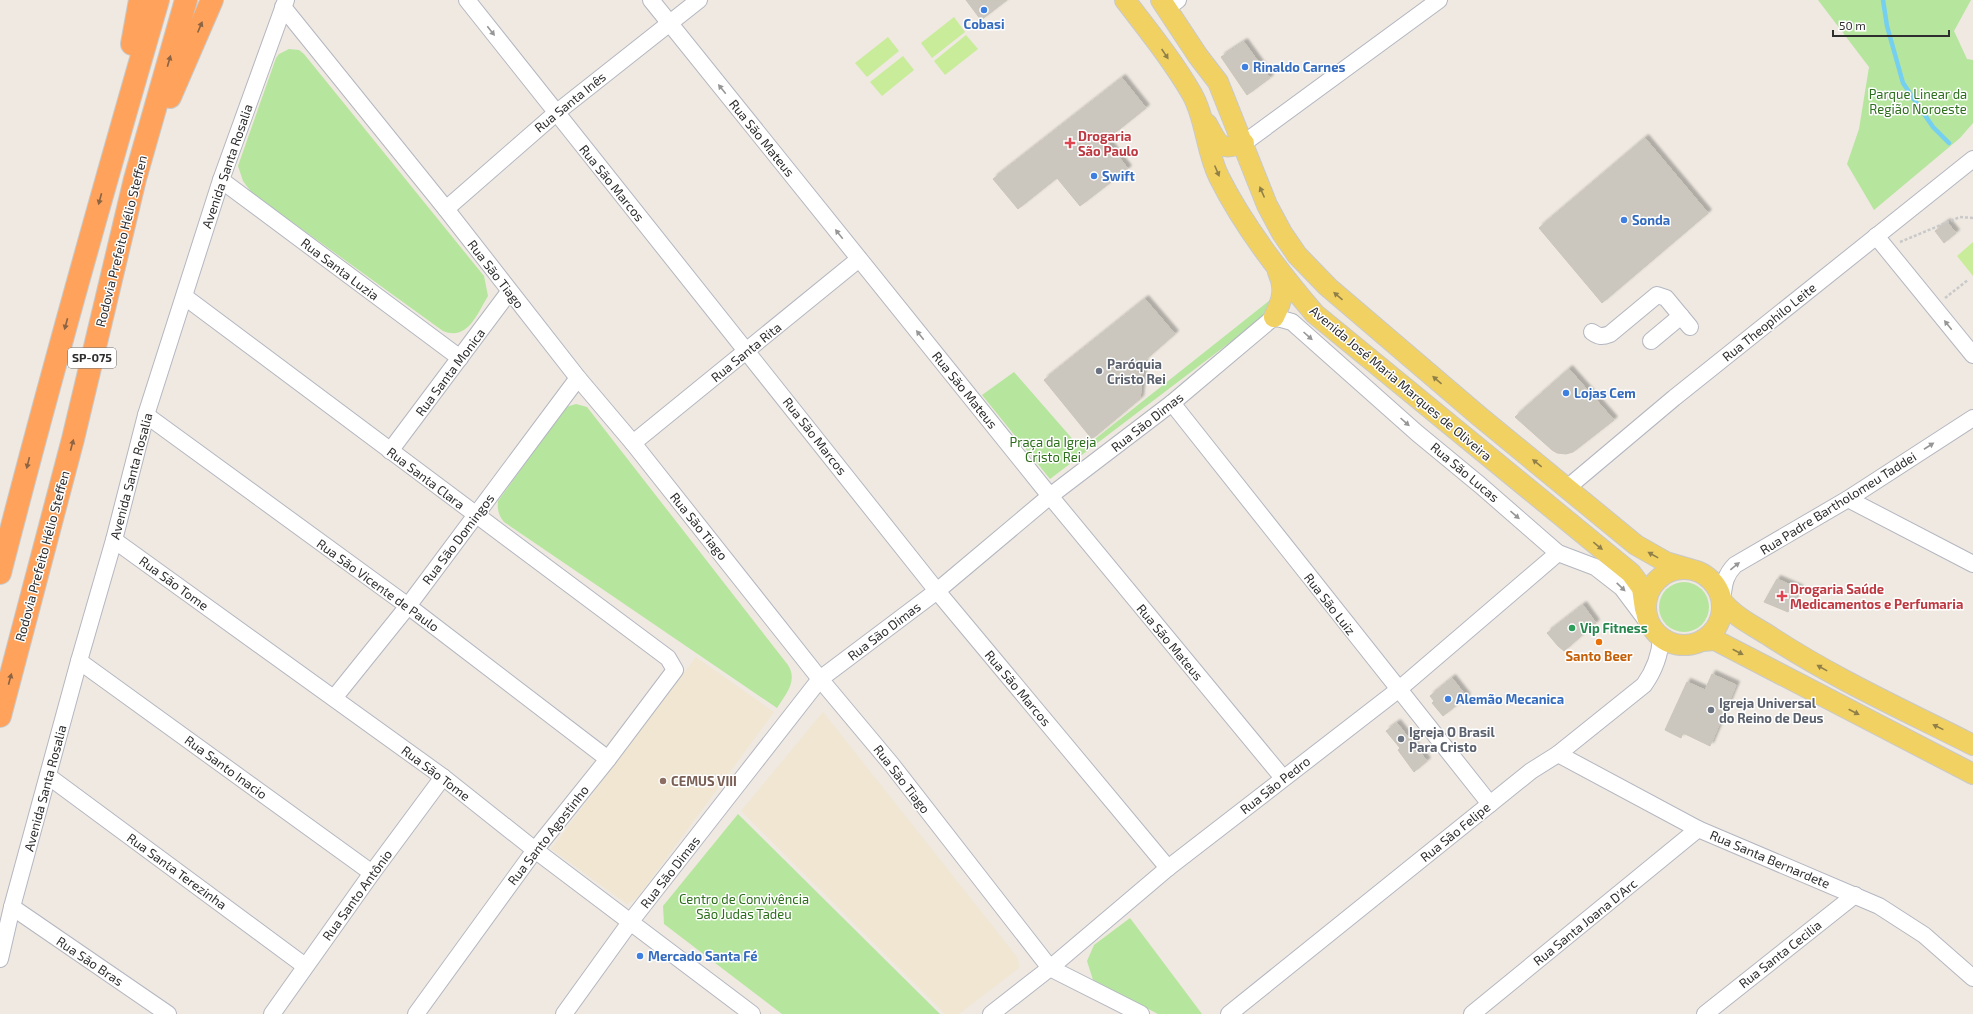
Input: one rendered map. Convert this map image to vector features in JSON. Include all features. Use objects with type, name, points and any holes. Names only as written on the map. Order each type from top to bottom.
[{"type":"highway","points":[[108,171],[140,0]]},
{"type":"highway","name":"SP-075","points":[[0,573],[36,434],[108,171],[158,0]]},
{"type":"highway","name":"Rodovia Prefeito Hélio Steffen","points":[[0,716],[73,439],[135,179],[186,0]]},
{"type":"highway","points":[[135,179],[212,0]]},
{"type":"main road","name":"Avenida José Maria Marques de Oliveira","points":[[1125,0],[1148,30],[1195,101],[1209,151],[1220,177],[1278,271],[1313,312],[1636,578],[1644,596],[1645,609]]},
{"type":"main road","name":"Avenida José Maria Marques de Oliveira","points":[[1169,3],[1198,56],[1218,82],[1268,205],[1282,233],[1297,255],[1334,292],[1479,416],[1636,545],[1666,562],[1690,570]]},
{"type":"main road","points":[[1148,30],[1151,20],[1158,15],[1186,47],[1198,56]]},
{"type":"main road","points":[[1195,101],[1218,144],[1226,148],[1244,143]]},
{"type":"main road","points":[[1274,317],[1283,297],[1282,280],[1278,271]]},
{"type":"main road","points":[[1274,317],[1290,311],[1313,312]]},
{"type":"main road","points":[[1567,488],[1561,498],[1560,508],[1567,522]]},
{"type":"main road","points":[[1702,641],[1718,624],[1722,613],[1722,601],[1719,590],[1711,580],[1701,573],[1690,570],[1670,572],[1657,580],[1650,588],[1645,609],[1656,633],[1678,645],[1690,645],[1702,641],[1715,640],[1973,774]]},
{"type":"main road","points":[[1722,601],[1737,615],[1794,653],[1973,745]]},
{"type":"street","name":"Rua São Marcos","points":[[467,0],[937,591],[1168,868]]},
{"type":"street","name":"Rua São Mateus","points":[[651,0],[1050,496],[1283,778]]},
{"type":"street","name":"Rua Santa Inês","points":[[446,209],[556,112],[699,0]]},
{"type":"street","points":[[1244,143],[1439,0]]},
{"type":"street","name":"Avenida Santa Rosalia","points":[[0,958],[12,907],[79,661],[114,540],[146,415],[185,297],[221,180],[285,3]]},
{"type":"street","name":"Rua São Tiago","points":[[285,3],[509,292],[578,378],[633,443],[820,679],[892,765],[1050,968],[1140,1014]]},
{"type":"street","name":"Rua Theophilo Leite","points":[[1567,488],[1674,398],[1881,242],[1973,158]]},
{"type":"street","name":"Rua Santa Luzia","points":[[221,180],[460,358]]},
{"type":"street","points":[[1881,242],[1973,355]]},
{"type":"street","name":"Rua Santa Rita","points":[[633,443],[859,259]]},
{"type":"street","name":"Rua Santa Monica","points":[[390,451],[509,292]]},
{"type":"street","points":[[1592,332],[1598,336],[1604,337],[1610,334],[1657,295],[1666,298],[1685,321],[1651,340]]},
{"type":"street","name":"Rua Santa Clara","points":[[185,297],[668,658]]},
{"type":"street","name":"Rua São Dimas","points":[[564,1014],[631,921],[820,679],[937,591],[1050,496],[1172,403],[1274,317]]},
{"type":"street","name":"Rua São Lucas","points":[[1274,317],[1292,322],[1558,553],[1594,568],[1609,577],[1629,596],[1656,633]]},
{"type":"street","name":"Rua São Domingos","points":[[334,698],[408,606],[578,378]]},
{"type":"street","name":"Rua São Luiz","points":[[1172,403],[1398,690],[1490,804]]},
{"type":"street","name":"Rua São Vicente de Paulo","points":[[146,415],[408,606],[608,759]]},
{"type":"street","name":"Rua Padre Bartholomeu Taddei","points":[[1722,601],[1723,582],[1735,565],[1848,499],[1973,418]]},
{"type":"street","points":[[1848,499],[1973,564]]},
{"type":"street","name":"Rua São Tome","points":[[114,540],[443,778],[535,850],[631,921],[752,1014]]},
{"type":"street","name":"Rua São Pedro","points":[[991,1014],[1050,968],[1168,868],[1398,690],[1558,553]]},
{"type":"street","name":"Rua São Felipe","points":[[1229,1014],[1531,771],[1558,754],[1644,685],[1652,673],[1658,657],[1656,633]]},
{"type":"street","name":"Rua Santo Agostinho","points":[[416,1014],[535,850],[608,759],[675,670],[668,658]]},
{"type":"street","name":"Rua Santo Inacio","points":[[79,661],[372,873]]},
{"type":"street","name":"Rua Santa Bernardete","points":[[1558,754],[1698,829],[1855,895],[1904,920],[1924,935],[1973,978]]},
{"type":"street","name":"Rua Santa Terezinha","points":[[48,776],[305,966]]},
{"type":"street","name":"Rua Santo Antônio","points":[[273,1014],[305,966],[443,778]]},
{"type":"street","name":"Rua Santa Joana D'Arc","points":[[1472,1014],[1698,829]]},
{"type":"street","name":"Rua Santa Cecilia","points":[[1705,1014],[1855,895]]},
{"type":"street","name":"Rua São Bras","points":[[12,907],[168,1014]]},
{"type":"path","points":[[1881,242],[1960,217],[1973,218]]},
{"type":"path","points":[[1934,307],[1968,280]]},
{"type":"shaded area","name":"CEMUS VIII","points":[[696,657],[774,712],[637,898],[627,904],[551,849]]},
{"type":"shaded area","points":[[823,712],[1018,958],[1019,968],[959,1014],[945,1014],[741,811]]},
{"type":"green space","name":"Parque Linear da Região Noroeste","points":[[1818,0],[1971,0],[1954,31],[1967,59],[1973,60],[1973,123],[1960,138],[1874,210],[1847,164],[1859,129],[1869,67]]},
{"type":"green space","points":[[954,17],[965,32],[932,58],[921,43]]},
{"type":"green space","points":[[966,35],[978,49],[945,75],[934,61]]},
{"type":"green space","points":[[888,37],[899,51],[867,77],[855,63]]},
{"type":"green space","points":[[289,49],[299,50],[304,54],[484,276],[488,296],[476,318],[465,329],[452,333],[443,331],[252,193],[243,181],[238,166],[276,58],[279,54]]},
{"type":"green space","points":[[903,56],[914,70],[882,96],[870,82]]},
{"type":"green space","points":[[1973,242],[1973,276],[1957,256]]},
{"type":"green space","name":"Praça da Igreja Cristo Rei","points":[[1274,297],[1278,306],[1050,479],[982,395],[1014,372],[1076,443],[1090,443]]},
{"type":"green space","points":[[576,404],[587,407],[788,665],[792,676],[790,687],[777,708],[502,520],[498,510],[498,501],[566,407]]},
{"type":"green space","points":[[1684,582],[1693,584],[1702,589],[1707,598],[1709,607],[1707,616],[1702,625],[1693,630],[1684,632],[1675,630],[1666,625],[1661,616],[1659,607],[1661,598],[1666,589],[1675,584]]},
{"type":"green space","name":"Centro de Convivência São Judas Tadeu","points":[[738,814],[940,1014],[782,1014],[664,924],[663,906]]},
{"type":"green space","points":[[1130,918],[1202,1014],[1158,1014],[1093,980],[1087,961],[1094,945]]},
{"type":"building","name":"Cobasi","points":[[966,0],[1007,0],[981,20]]},
{"type":"building","name":"Rinaldo Carnes","points":[[1244,42],[1270,78],[1247,95],[1221,57]]},
{"type":"building","name":"Drogaria São Paulo","points":[[1122,78],[1146,108],[1106,140],[1128,169],[1080,206],[1057,178],[1018,209],[993,179]]},
{"type":"building","name":"Sonda","points":[[1645,138],[1708,213],[1602,303],[1539,228]]},
{"type":"building","points":[[1947,222],[1956,233],[1944,243],[1935,231]]},
{"type":"building","name":"Paróquia Cristo Rei","points":[[1145,299],[1175,334],[1144,361],[1140,399],[1092,439],[1044,380]]},
{"type":"building","name":"Lojas Cem","points":[[1569,369],[1614,420],[1573,452],[1566,454],[1557,453],[1552,450],[1515,417]]},
{"type":"building","name":"Drogaria Saúde Medicamentos e Perfumaria","points":[[1777,579],[1800,589],[1788,612],[1764,602]]},
{"type":"building","name":"Vip Fitness","points":[[1583,605],[1596,623],[1564,651],[1547,633]]},
{"type":"building","name":"Igreja Universal do Reino de Deus","points":[[1712,674],[1736,685],[1710,746],[1683,733],[1681,738],[1665,730],[1687,682],[1705,690]]},
{"type":"building","name":"Alemão Mecanica","points":[[1452,678],[1467,697],[1443,716],[1432,703],[1434,701],[1430,696]]},
{"type":"building","name":"Igreja O Brasil Para Cristo","points":[[1397,723],[1427,761],[1414,772],[1398,750],[1400,748],[1386,731]]},
{"type":"waterway","points":[[1883,0],[1887,26],[1903,83],[1933,127],[1949,143]]},
{"type":"place","name":"Cobasi","points":[[984,10]]},
{"type":"place","name":"Rinaldo Carnes","points":[[1245,67]]},
{"type":"place","name":"Drogaria São Paulo","points":[[1070,143]]},
{"type":"place","name":"Swift","points":[[1094,176]]},
{"type":"place","name":"Sonda","points":[[1624,220]]},
{"type":"place","name":"Paróquia Cristo Rei","points":[[1099,371]]},
{"type":"place","name":"Lojas Cem","points":[[1566,393]]},
{"type":"place","name":"Drogaria Saúde Medicamentos e Perfumaria","points":[[1782,596]]},
{"type":"place","name":"Vip Fitness","points":[[1572,628]]},
{"type":"place","name":"Santo Beer","points":[[1599,642]]},
{"type":"place","name":"Alemão Mecanica","points":[[1448,699]]},
{"type":"place","name":"Igreja Universal do Reino de Deus","points":[[1711,710]]},
{"type":"place","name":"Igreja O Brasil Para Cristo","points":[[1401,739]]},
{"type":"place","name":"CEMUS VIII","points":[[663,781]]},
{"type":"place","name":"Mercado Santa Fé","points":[[640,956]]}]
